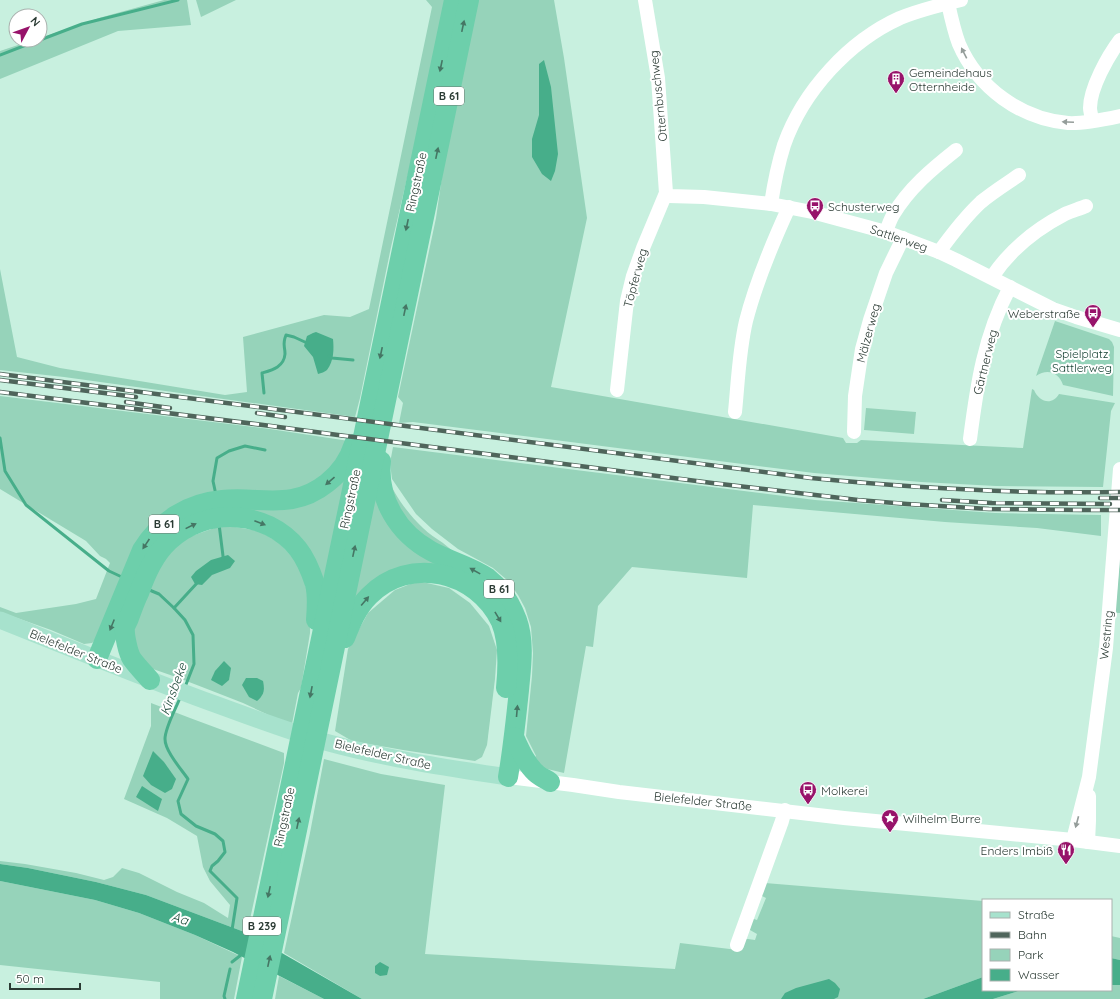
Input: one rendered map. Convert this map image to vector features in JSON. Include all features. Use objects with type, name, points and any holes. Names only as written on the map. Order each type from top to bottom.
[{"type":"highway","name":"Ringstraße","points":[[375,416],[454,0]]},
{"type":"highway","name":"Ringstraße","points":[[246,999],[283,857],[367,449],[469,0]]},
{"type":"highway","name":"B 61","points":[[132,592],[140,571],[142,550],[147,542],[162,526],[173,517],[188,508],[218,509],[233,499],[270,501],[290,500],[305,496],[319,490],[331,480],[347,462],[367,449],[380,472],[386,502],[394,518],[404,530],[415,541],[431,551],[471,568],[488,578],[501,591],[518,622],[521,640],[521,666],[514,737],[501,776]]},
{"type":"highway","points":[[218,509],[229,516],[252,520],[269,526],[285,536],[298,549],[308,565],[315,586],[318,605],[315,632],[323,668],[339,662],[342,644],[358,609],[380,586],[395,578],[426,572],[445,575],[463,582],[478,592],[490,604],[501,623],[506,643],[508,672],[499,747],[501,776]]},
{"type":"highway","points":[[132,592],[125,627],[127,643],[131,658],[150,680]]},
{"type":"highway","points":[[103,661],[132,592]]},
{"type":"highway","points":[[103,661],[125,627]]},
{"type":"highway","points":[[514,737],[526,760],[537,774],[550,782]]},
{"type":"highway","name":"Ringstraße","points":[[262,999],[283,857]]},
{"type":"main road","name":"Bielefelder Straße","points":[[0,620],[150,680],[266,723],[331,743],[384,756],[501,776]]},
{"type":"street","name":"Otternbuschweg","points":[[645,0],[658,78],[666,193]]},
{"type":"street","points":[[771,204],[784,144],[793,124],[807,100],[822,79],[851,50],[869,36],[884,26],[918,11],[955,2],[952,20],[959,44],[968,61],[981,79],[996,93],[1009,103],[1025,112],[1052,120],[1070,123],[1120,116]]},
{"type":"street","points":[[1092,121],[1090,108],[1094,90],[1107,60],[1120,40]]},
{"type":"street","points":[[886,232],[893,216],[913,188],[927,174],[956,150]]},
{"type":"street","points":[[938,252],[968,214],[981,202],[1019,175]]},
{"type":"street","name":"Sattlerweg","points":[[666,193],[669,196],[704,197],[788,207],[844,220],[886,232],[938,252],[992,277],[1053,309],[1120,330]]},
{"type":"street","name":"Töpferweg","points":[[617,390],[627,301],[633,276],[666,193]]},
{"type":"street","points":[[992,277],[1000,264],[1028,238],[1046,225],[1066,214],[1086,206]]},
{"type":"street","points":[[735,412],[740,351],[746,322],[754,293],[771,245],[788,207]]},
{"type":"street","name":"Mälzerweg","points":[[854,432],[855,396],[862,349],[886,273],[902,238]]},
{"type":"street","name":"Gärtnerweg","points":[[970,439],[978,382],[988,340],[1001,303],[1010,287]]},
{"type":"street","name":"Westring","points":[[1073,840],[1089,777],[1106,648],[1115,605],[1120,469]]},
{"type":"street","name":"Bielefelder Straße","points":[[501,776],[619,792],[844,818],[1073,840],[1120,846]]},
{"type":"street","name":"Westring","points":[[1088,842],[1089,777]]},
{"type":"street","points":[[737,945],[782,821],[784,810]]},
{"type":"green space","points":[[164,0],[187,0],[191,25],[118,31],[0,79],[0,51],[9,48],[48,48],[48,35],[99,18]]},
{"type":"green space","points":[[196,0],[236,0],[201,17]]},
{"type":"green space","points":[[426,0],[447,0],[420,131],[407,178],[391,247],[355,417],[64,377],[0,370],[0,269],[17,357],[60,368],[225,395],[247,392],[243,337],[324,315],[350,317],[369,309],[432,7]]},
{"type":"green space","points":[[475,0],[554,0],[564,58],[587,218],[551,387],[843,438],[846,443],[857,443],[861,440],[1023,448],[1032,389],[1042,400],[1046,401],[1053,400],[1059,394],[1115,403],[1111,411],[1103,487],[996,486],[921,482],[814,473],[413,422],[399,423],[403,403],[398,397],[436,218],[449,128]]},
{"type":"green space","name":"Spielplatz Sattlerweg","points":[[1055,321],[1109,339],[1112,342],[1114,347],[1113,396],[1063,385],[1056,374],[1044,372],[1036,376]]},
{"type":"green space","points":[[0,396],[270,429],[349,441],[336,469],[295,494],[207,496],[99,637],[92,643],[84,644],[51,630],[0,612],[0,607],[16,613],[76,604],[96,599],[110,563],[100,556],[86,541],[0,489]]},
{"type":"green space","points":[[866,408],[916,412],[914,434],[864,430]]},
{"type":"green space","points":[[393,447],[815,500],[995,513],[1101,515],[1101,536],[1037,528],[945,522],[753,505],[747,578],[632,567],[598,606],[593,647],[586,646],[564,773],[539,767],[532,760],[536,756],[526,736],[533,653],[531,627],[525,608],[507,580],[493,568],[458,549],[432,529],[416,514],[392,479],[390,463]]},
{"type":"green space","points":[[352,463],[323,603],[313,563],[228,505],[273,507]]},
{"type":"green space","points":[[376,475],[386,512],[398,531],[422,550],[468,572],[484,582],[504,603],[512,620],[516,637],[517,667],[508,751],[504,761],[512,675],[512,648],[508,630],[498,609],[483,591],[466,579],[446,571],[425,568],[403,571],[383,579],[364,594],[355,605],[344,627]]},
{"type":"green space","points":[[387,476],[407,511],[418,523],[459,556],[472,561],[491,573],[502,582],[515,600],[523,617],[528,640],[528,663],[522,725],[523,738],[528,751],[527,753],[519,726],[525,677],[526,639],[518,610],[502,586],[488,573],[467,561],[430,545],[409,530],[401,520],[390,499]]},
{"type":"green space","points":[[223,525],[259,531],[278,542],[299,564],[311,604],[310,633],[301,688],[298,693],[292,724],[277,719],[243,703],[150,668],[136,653],[131,630],[159,566],[173,548],[186,538]]},
{"type":"green space","points":[[1120,558],[1120,613],[1115,613]]},
{"type":"green space","points":[[418,581],[449,588],[470,603],[489,626],[497,650],[487,745],[482,757],[475,761],[352,741],[335,731],[348,649],[368,613],[395,590]]},
{"type":"green space","points":[[151,703],[284,753],[284,763],[247,933],[146,895],[96,882],[28,868],[0,864],[0,861],[25,864],[76,873],[104,880],[113,877],[122,868],[139,873],[177,892],[204,903],[228,918],[230,905],[210,881],[203,867],[197,836],[167,818],[124,799],[151,726]]},
{"type":"green space","points":[[324,759],[381,774],[445,785],[425,954],[675,969],[680,943],[738,950],[744,939],[755,940],[757,934],[750,930],[751,918],[757,920],[766,898],[760,895],[765,883],[982,901],[982,977],[923,999],[362,999],[284,953],[310,833]]},
{"type":"green space","points":[[0,881],[95,900],[139,913],[195,935],[242,957],[234,999],[160,999],[160,982],[0,965]]},
{"type":"green space","points":[[1112,936],[1120,938],[1120,960],[1112,958]]},
{"type":"green space","points":[[279,976],[324,999],[275,999]]},
{"type":"green space","points":[[1112,985],[1120,985],[1120,999],[993,999],[1019,991],[1112,991]]},
{"type":"water","points":[[544,60],[551,87],[558,154],[555,171],[551,181],[542,174],[532,157],[532,139],[539,115],[539,64]]},
{"type":"water","points":[[316,332],[333,339],[333,355],[331,363],[326,371],[318,374],[313,357],[304,346],[307,336]]},
{"type":"water","points":[[228,555],[235,561],[230,568],[212,575],[202,585],[195,584],[191,577],[196,571],[211,560]]},
{"type":"water","points":[[224,661],[231,668],[229,680],[222,686],[211,680],[215,671]]},
{"type":"water","points":[[246,678],[257,678],[263,681],[263,692],[257,701],[249,697],[242,685]]},
{"type":"water","points":[[153,751],[164,762],[176,779],[172,789],[165,793],[151,785],[143,776]]},
{"type":"water","points":[[142,786],[162,799],[158,811],[136,797]]},
{"type":"water","name":"Aa","points":[[0,864],[28,868],[96,882],[146,895],[247,933],[362,999],[324,999],[233,952],[139,913],[95,900],[0,881]]},
{"type":"water","points":[[1112,958],[1120,960],[1120,985],[1112,985]]},
{"type":"water","points":[[380,962],[389,967],[387,975],[380,976],[375,973],[375,966]]},
{"type":"water","points":[[982,977],[982,991],[1019,991],[993,999],[923,999]]},
{"type":"water","points":[[829,979],[840,989],[838,997],[834,999],[781,999],[785,993],[796,988]]},
{"type":"waterway","points":[[48,37],[82,24],[178,0]]},
{"type":"waterway","points":[[0,55],[18,48]]},
{"type":"waterway","points":[[264,393],[262,373],[270,371],[282,362],[285,354],[284,343],[286,335],[307,343]]},
{"type":"waterway","points":[[329,356],[332,358],[353,360]]},
{"type":"waterway","name":"Kinsbeke","points":[[0,438],[5,471],[26,505],[109,571],[124,578]]},
{"type":"waterway","points":[[216,495],[213,481],[217,458],[229,451],[245,446],[265,450]]},
{"type":"waterway","points":[[219,524],[223,560]]},
{"type":"waterway","points":[[174,608],[198,582]]},
{"type":"waterway","name":"Kinsbeke","points":[[147,589],[159,594],[174,608],[185,620],[193,635],[194,664],[185,687]]},
{"type":"waterway","name":"Kinsbeke","points":[[180,698],[165,734],[166,744],[170,754],[188,779],[178,801],[181,814],[196,826],[215,834],[223,841],[225,852],[212,866],[210,871],[237,898],[232,930]]},
{"type":"waterway","points":[[232,962],[241,955],[241,952]]},
{"type":"waterway","points":[[225,999],[224,996],[230,969]]},
{"type":"railway","points":[[0,374],[811,478],[966,490],[1120,492]]},
{"type":"railway","points":[[0,380],[136,397]]},
{"type":"railway","points":[[0,392],[712,483],[858,500],[989,509],[1120,510]]},
{"type":"railway","points":[[126,402],[170,408]]},
{"type":"railway","points":[[257,413],[285,417]]},
{"type":"railway","points":[[1100,498],[1120,498]]},
{"type":"railway","points":[[942,500],[992,503],[1110,504]]},
{"type":"place","name":"Gemeindehaus Otternheide","points":[[896,94]]},
{"type":"place","name":"Schusterweg","points":[[815,221]]},
{"type":"place","name":"Weberstraße","points":[[1093,328]]},
{"type":"place","name":"Molkerei","points":[[808,805]]},
{"type":"place","name":"Wilhelm Burre","points":[[890,833]]},
{"type":"place","name":"Enders Imbiß","points":[[1066,865]]}]
